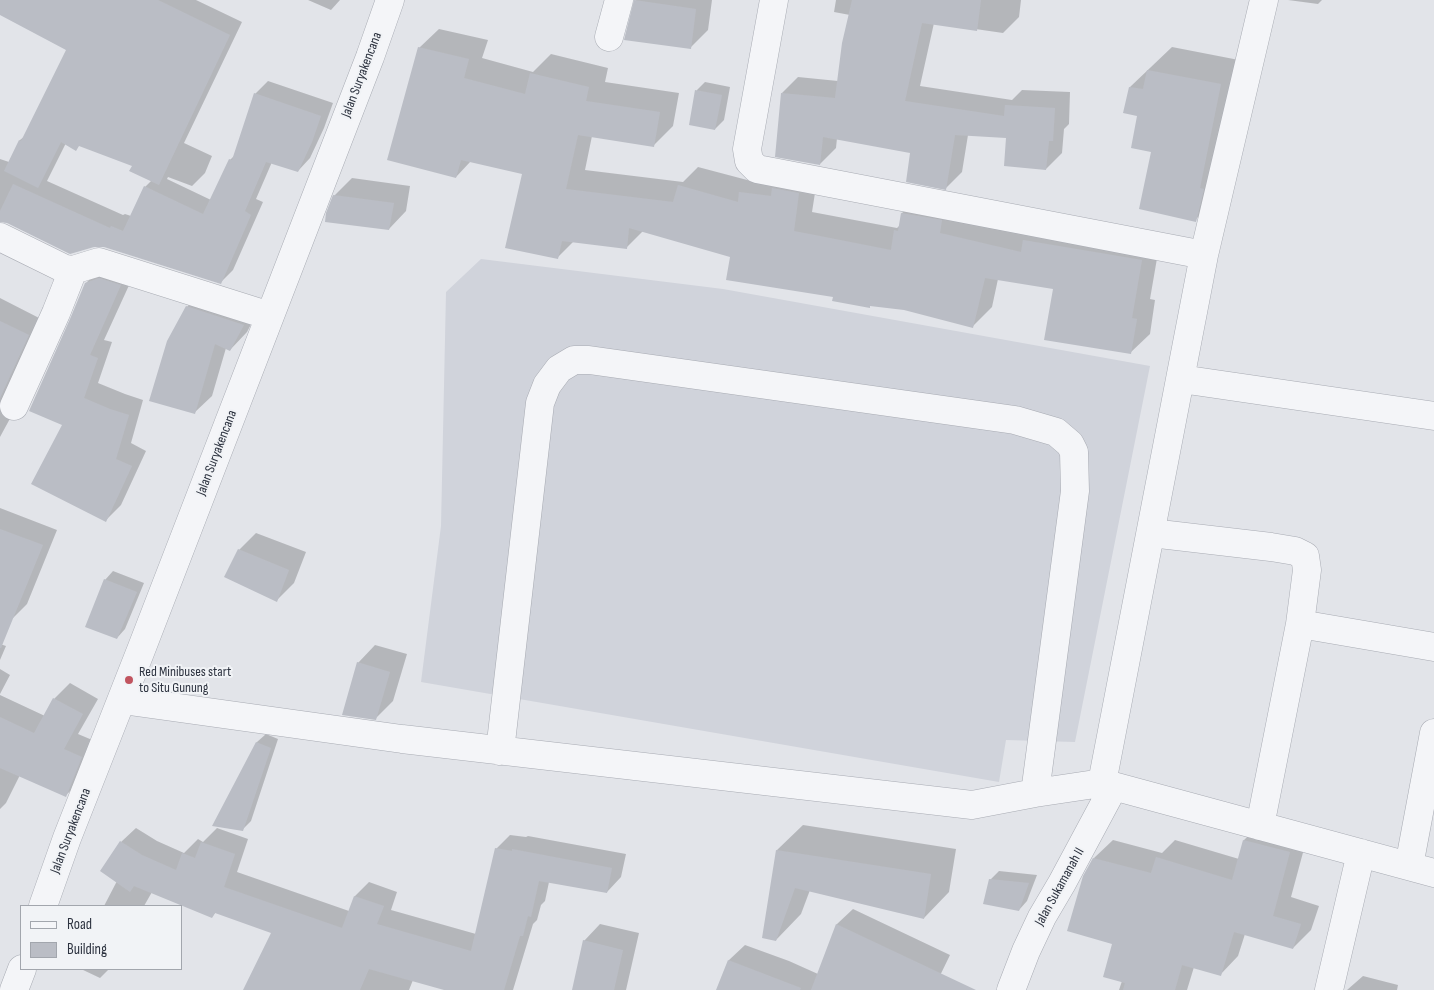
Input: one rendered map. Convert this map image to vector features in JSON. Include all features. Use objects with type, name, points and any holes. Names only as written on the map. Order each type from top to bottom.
[{"type":"street","name":"Jalan Suryakencana","points":[[43,905],[67,838],[370,57],[390,0]]},
{"type":"street","points":[[609,37],[619,0]]},
{"type":"street","points":[[774,0],[747,148],[749,161],[757,169],[1204,255]]},
{"type":"street","name":"Jalan Sukamanah II","points":[[1011,990],[1042,917],[1062,883],[1108,785],[1151,533],[1204,255],[1264,0]]},
{"type":"street","points":[[0,236],[65,269],[74,270],[94,262],[99,262],[270,316]]},
{"type":"street","points":[[14,406],[74,270]]},
{"type":"street","points":[[500,751],[540,403],[547,384],[559,369],[574,360],[589,360],[1015,420],[1056,432],[1070,444],[1074,452],[1075,491],[1035,793]]},
{"type":"street","points":[[1181,379],[1434,416]]},
{"type":"street","points":[[1151,533],[1271,547],[1295,551],[1305,556],[1306,570],[1300,624],[1260,826]]},
{"type":"street","points":[[1300,624],[1434,646]]},
{"type":"street","points":[[122,700],[402,739],[972,805],[1035,793],[1108,785],[1421,870],[1434,733]]},
{"type":"street","points":[[1329,990],[1361,853]]},
{"type":"street","points":[[14,990],[22,970]]},
{"type":"shaded area","points":[[481,259],[723,289],[1150,366],[1075,742],[1006,740],[999,782],[421,682],[441,526],[446,292]]},
{"type":"building","points":[[0,0],[158,0],[230,35],[159,185],[129,171],[132,166],[79,146],[76,151],[61,142],[38,188],[4,171],[66,50],[0,15]]},
{"type":"building","points":[[634,0],[696,9],[691,49],[624,40]]},
{"type":"building","points":[[852,0],[981,0],[977,31],[922,23],[905,101],[1004,116],[1005,105],[1055,108],[1053,141],[1049,141],[1046,170],[1004,166],[1006,138],[955,135],[946,190],[906,182],[910,153],[823,137],[820,165],[775,157],[781,93],[835,98],[842,43]]},
{"type":"building","points":[[418,47],[469,59],[464,78],[525,94],[530,73],[589,87],[586,101],[660,112],[654,147],[578,135],[566,189],[673,202],[678,185],[738,202],[739,192],[771,196],[772,188],[799,193],[794,231],[891,250],[894,230],[898,231],[901,213],[942,220],[940,233],[1021,252],[1023,240],[1142,260],[1132,318],[1137,319],[1131,354],[1044,340],[1053,289],[985,278],[973,328],[904,310],[870,306],[870,308],[832,301],[833,297],[726,280],[730,257],[629,228],[627,249],[562,241],[558,259],[505,248],[522,174],[461,160],[456,178],[387,160]]},
{"type":"building","points":[[1147,70],[1221,84],[1200,188],[1204,189],[1196,222],[1139,209],[1151,152],[1131,148],[1137,116],[1123,113],[1129,87],[1143,89]]},
{"type":"building","points":[[695,90],[722,95],[715,130],[689,125]]},
{"type":"building","points":[[254,93],[321,116],[312,142],[298,172],[266,162],[245,211],[251,215],[221,284],[104,247],[94,247],[70,254],[7,223],[0,222],[0,211],[13,184],[110,228],[111,226],[123,231],[144,186],[203,214],[229,159],[232,160]]},
{"type":"building","points":[[333,195],[394,203],[389,230],[325,222],[326,213]]},
{"type":"building","points":[[99,278],[121,285],[90,355],[98,358],[84,398],[129,415],[116,459],[132,466],[106,522],[31,484],[62,425],[29,411],[85,283]]},
{"type":"building","points":[[186,306],[244,325],[230,351],[215,344],[195,414],[149,401],[167,341]]},
{"type":"building","points":[[0,321],[29,335],[0,398]]},
{"type":"building","points":[[0,529],[43,545],[1,648],[0,648]]},
{"type":"building","points":[[238,549],[289,570],[277,602],[224,577]]},
{"type":"building","points":[[104,579],[137,592],[117,639],[85,627]]},
{"type":"building","points":[[357,662],[390,672],[376,720],[342,715]]},
{"type":"building","points":[[53,698],[83,714],[64,749],[82,757],[66,797],[0,768],[0,717],[34,733]]},
{"type":"building","points":[[256,742],[271,748],[243,831],[212,826]]},
{"type":"building","points":[[1243,840],[1290,852],[1273,916],[1301,924],[1293,949],[1234,932],[1221,976],[1182,965],[1175,990],[1123,990],[1125,983],[1103,977],[1112,944],[1067,931],[1083,876],[1093,858],[1151,873],[1156,857],[1232,880]]},
{"type":"building","points":[[120,841],[142,855],[176,870],[182,853],[195,858],[201,842],[235,854],[224,887],[342,928],[354,896],[384,906],[377,924],[471,951],[495,848],[512,851],[512,849],[612,868],[607,893],[539,881],[531,917],[528,916],[523,936],[520,936],[504,990],[444,990],[369,969],[360,990],[243,990],[271,933],[215,913],[212,918],[134,886],[130,892],[100,871]]},
{"type":"building","points":[[776,850],[931,874],[924,919],[795,888],[776,941],[762,938]]},
{"type":"building","points":[[989,879],[1029,883],[1019,911],[983,904]]},
{"type":"building","points":[[836,924],[976,990],[811,990]]},
{"type":"building","points":[[583,940],[623,950],[614,990],[572,990]]},
{"type":"building","points":[[728,960],[801,988],[800,990],[716,990]]},
{"type":"place","name":"Red Minibuses start to Situ Gunung","points":[[129,680]]}]
